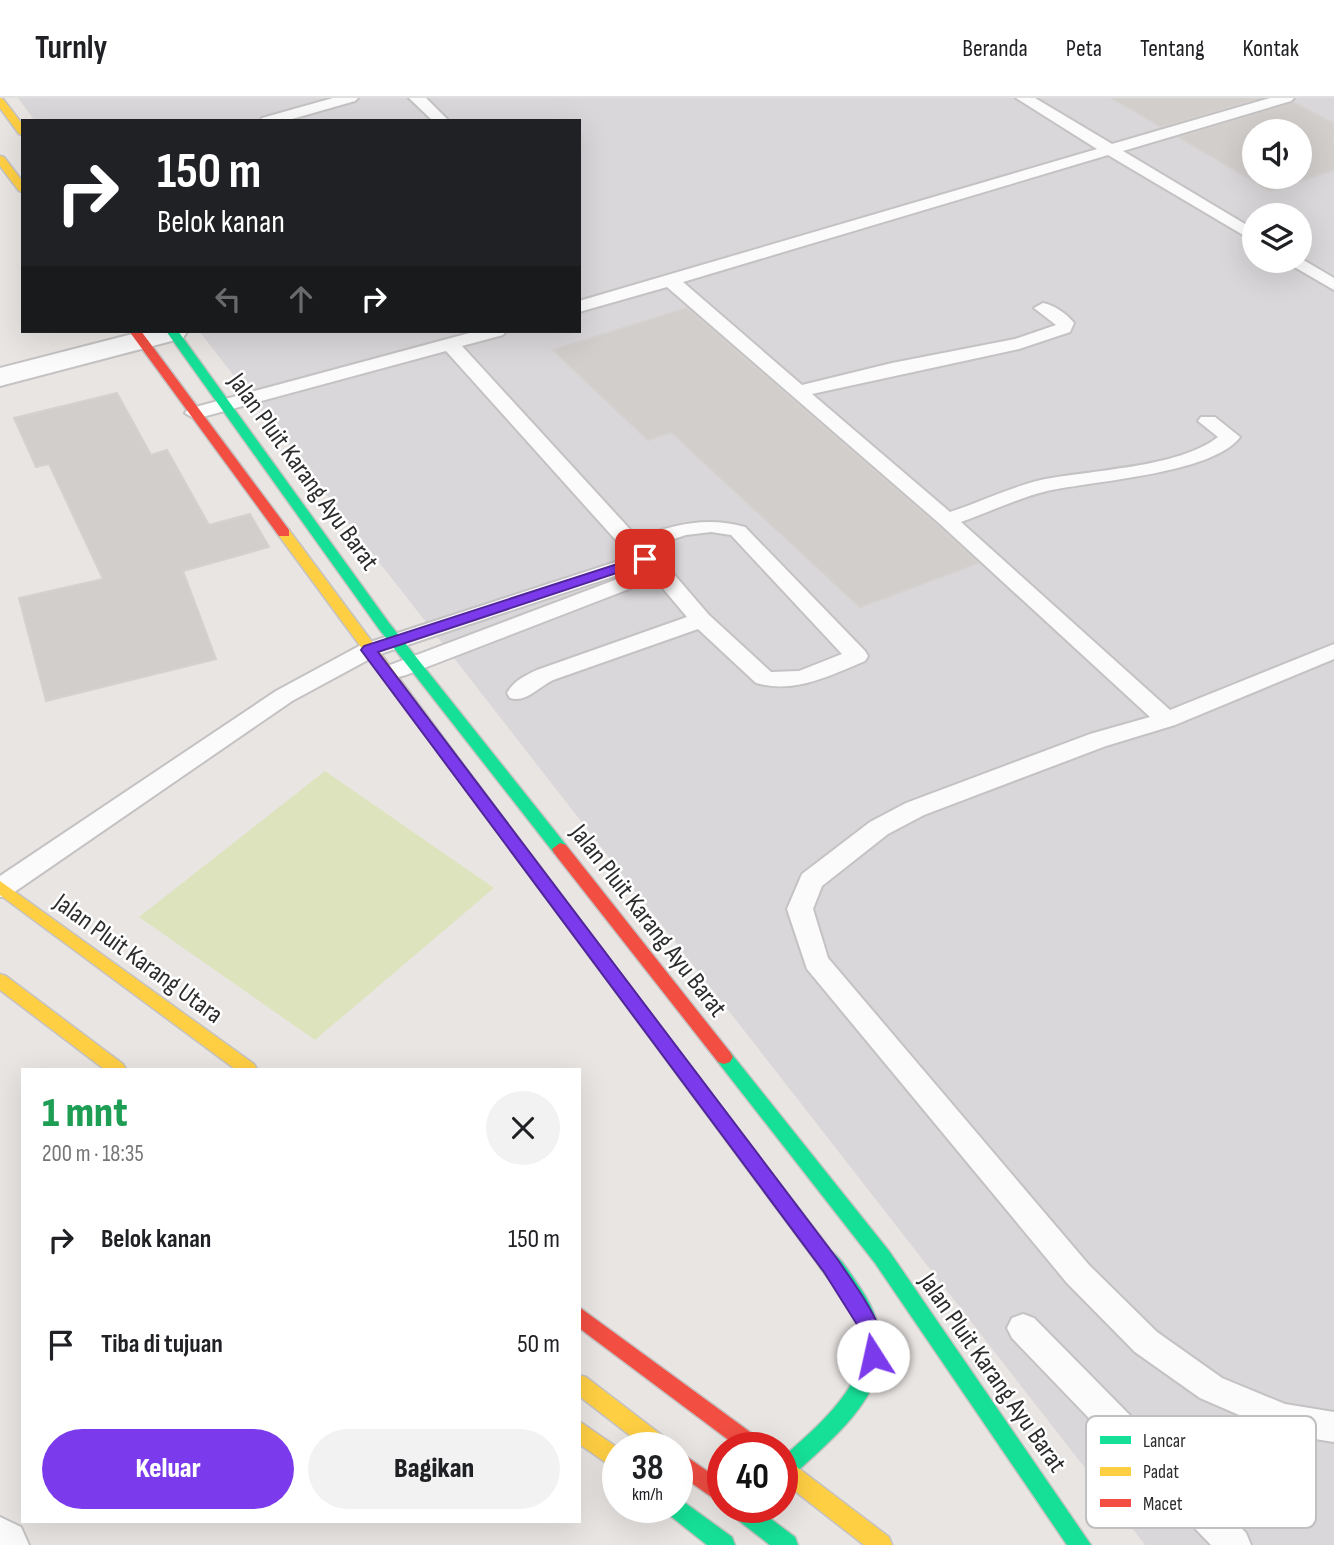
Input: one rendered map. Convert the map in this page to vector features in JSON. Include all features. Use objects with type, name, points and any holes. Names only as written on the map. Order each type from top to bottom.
[{"type":"street","points":[[0,101],[21,129]]},
{"type":"street","points":[[0,159],[21,185]]},
{"type":"street","name":"Jalan Pluit Karang Ayu Barat","points":[[173,333],[414,664],[882,1257],[1080,1545]]},
{"type":"street","points":[[0,377],[138,335]]},
{"type":"street","name":"Jalan Pluit Karang Ayu Barat","points":[[138,335],[369,650],[831,1266],[866,1322],[872,1337],[873,1356],[861,1385],[850,1403],[798,1454]]},
{"type":"street","name":"Jalan Pluit Karang Utara","points":[[1,888],[216,1053],[246,1068]]},
{"type":"street","points":[[0,981],[116,1068]]},
{"type":"street","points":[[581,1317],[734,1432]]},
{"type":"street","points":[[581,1386],[641,1432]]},
{"type":"street","points":[[581,1433],[602,1449]]},
{"type":"street","points":[[693,1472],[707,1483]]},
{"type":"street","points":[[798,1481],[881,1545]]},
{"type":"street","points":[[693,1520],[724,1545]]},
{"type":"street","points":[[759,1523],[787,1545]]},
{"type":"lane","points":[[301,117],[350,98]]},
{"type":"lane","points":[[417,98],[440,119]]},
{"type":"lane","points":[[1024,98],[1242,229]]},
{"type":"lane","points":[[581,306],[1286,98]]},
{"type":"lane","points":[[1312,272],[1334,285]]},
{"type":"lane","points":[[671,281],[947,520],[1167,720]]},
{"type":"lane","points":[[800,391],[891,369],[1019,344],[1064,328],[1065,323],[1043,308]]},
{"type":"lane","points":[[195,413],[490,333]]},
{"type":"lane","points":[[388,673],[414,664],[646,558],[698,526],[720,526],[737,531],[857,656],[817,673],[785,681],[764,678],[701,620],[646,558],[450,344]]},
{"type":"lane","points":[[947,520],[1043,486],[1147,470],[1192,456],[1220,445],[1230,436],[1208,421]]},
{"type":"lane","points":[[1,888],[284,696],[369,650],[646,558]]},
{"type":"lane","points":[[519,693],[528,683],[545,675],[701,620]]},
{"type":"lane","points":[[1276,1416],[1211,1388],[1146,1342],[1078,1275],[816,962],[800,909],[811,881],[879,828],[915,809],[1098,740],[1167,720],[1334,650]]},
{"type":"lane","points":[[1023,1328],[1109,1416]]},
{"type":"lane","points":[[1316,1424],[1334,1427]]},
{"type":"lane","points":[[1217,1528],[1234,1545]]},
{"type":"shaded area","points":[[18,98],[1334,98],[1334,1545],[1145,1545],[1132,1528],[1316,1528],[1316,1416],[1086,1416],[1086,1469],[201,333],[581,333],[581,119],[34,119]]},
{"type":"green space","points":[[325,771],[494,888],[315,1040],[139,917]]},
{"type":"building","points":[[1112,98],[1261,98],[1161,127]]},
{"type":"building","points":[[1293,102],[1334,124],[1334,170],[1312,177],[1312,119],[1242,119],[1242,174],[1179,137]]},
{"type":"building","points":[[687,308],[978,563],[860,607],[671,432],[648,440],[553,350]]},
{"type":"building","points":[[117,393],[151,455],[167,450],[209,525],[250,514],[269,547],[183,571],[216,659],[46,701],[19,598],[103,579],[49,464],[36,467],[14,418]]},
{"type":"traffic: fast","points":[[173,333],[384,626],[560,849]]},
{"type":"traffic: fast","points":[[472,787],[685,1072]]},
{"type":"traffic: fast","points":[[724,1057],[882,1257],[1080,1545]]},
{"type":"traffic: fast","points":[[798,1457],[830,1428],[857,1394],[867,1376],[872,1356],[872,1336],[865,1314],[822,1254]]},
{"type":"traffic: fast","points":[[693,1520],[724,1545]]},
{"type":"traffic: fast","points":[[759,1523],[787,1545]]},
{"type":"traffic: slow","points":[[0,101],[21,129]]},
{"type":"traffic: slow","points":[[0,159],[21,186]]},
{"type":"traffic: slow","points":[[284,533],[472,787]]},
{"type":"traffic: slow","points":[[0,887],[247,1068]]},
{"type":"traffic: slow","points":[[0,981],[116,1068]]},
{"type":"traffic: slow","points":[[581,1386],[641,1432]]},
{"type":"traffic: slow","points":[[581,1433],[602,1449]]},
{"type":"traffic: slow","points":[[798,1480],[881,1545]]},
{"type":"traffic: jam","points":[[136,333],[284,533]]},
{"type":"traffic: jam","points":[[560,849],[724,1057]]},
{"type":"traffic: jam","points":[[685,1072],[822,1254]]},
{"type":"traffic: jam","points":[[581,1317],[734,1432]]},
{"type":"traffic: jam","points":[[693,1472],[707,1483]]},
{"type":"route","points":[[645,559],[369,650],[831,1266],[866,1322],[872,1337],[873,1356]]}]
